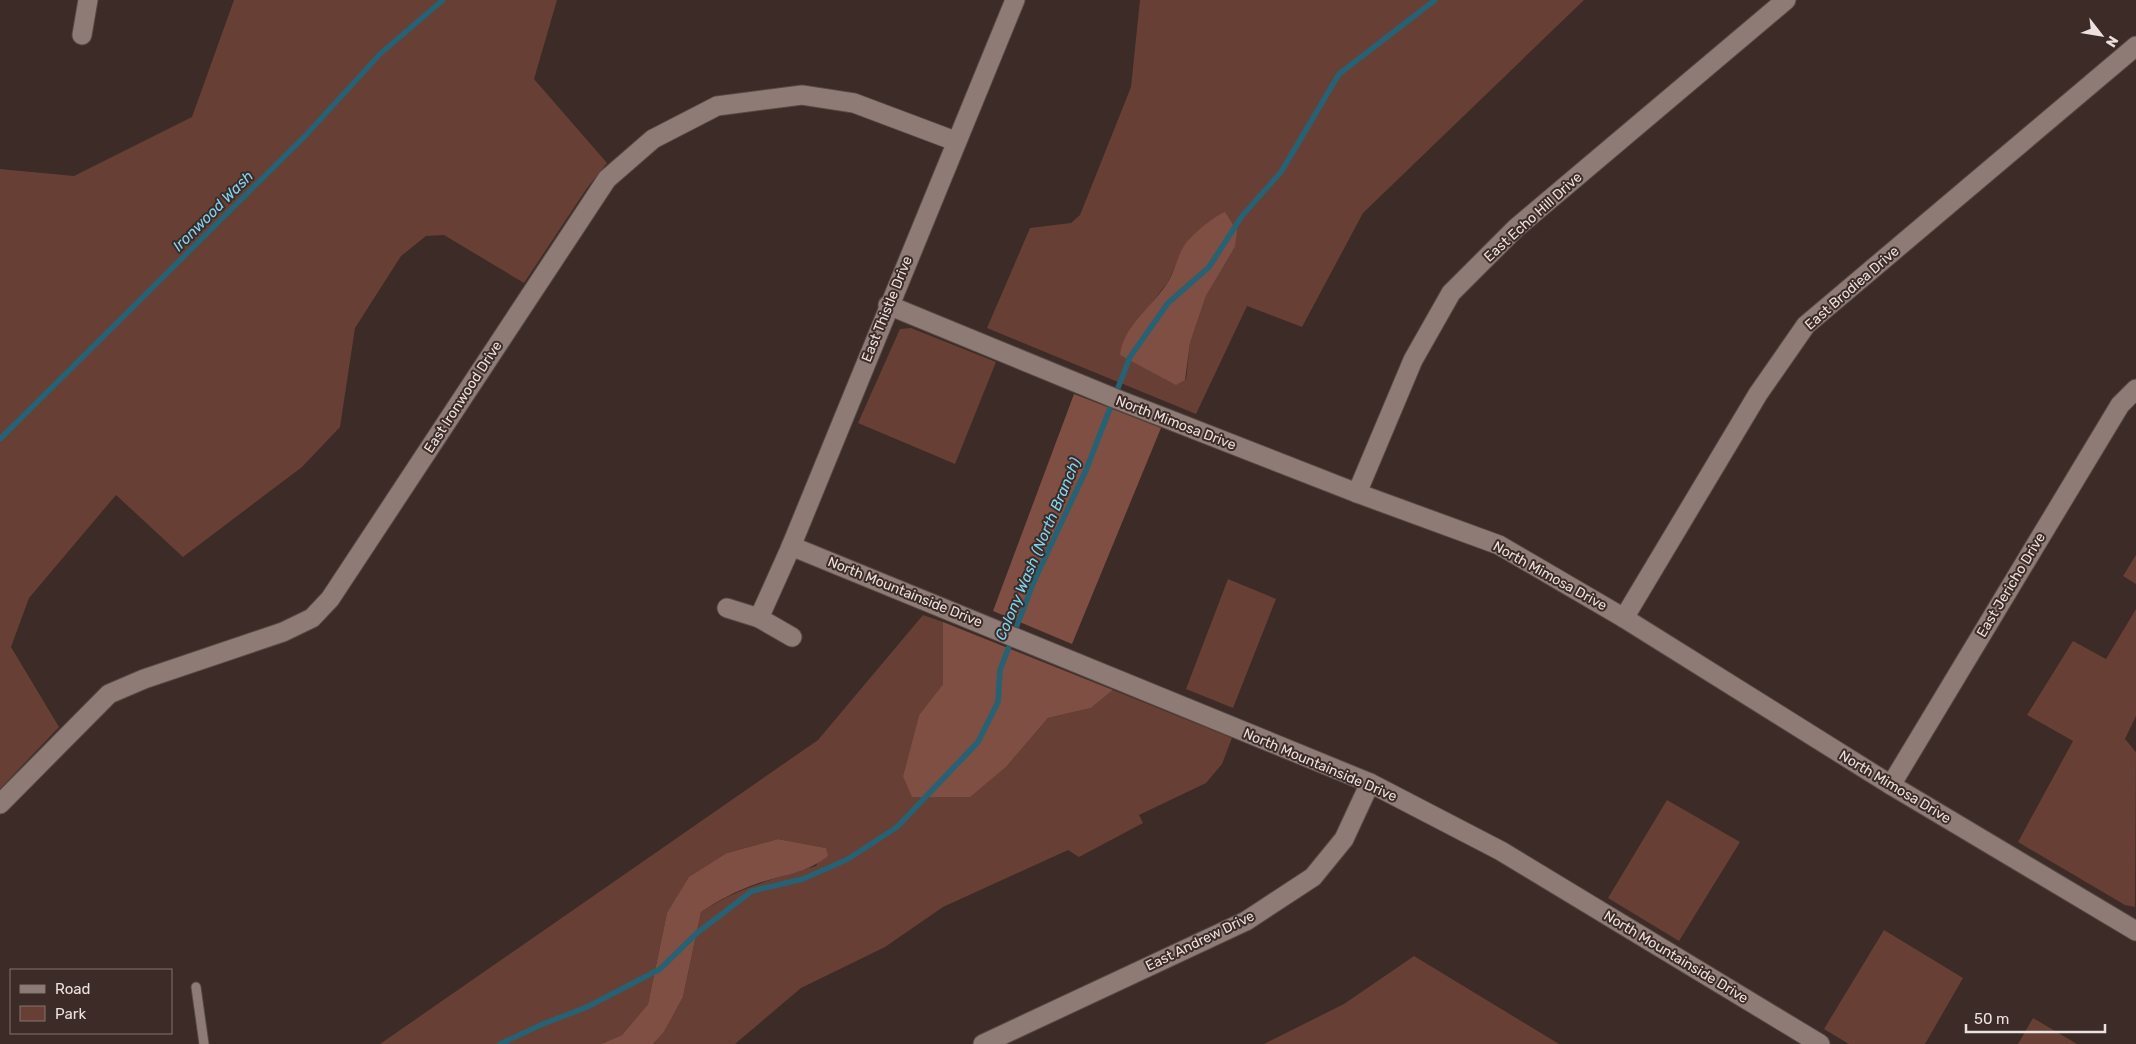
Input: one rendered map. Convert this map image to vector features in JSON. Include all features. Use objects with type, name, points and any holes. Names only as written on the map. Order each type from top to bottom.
[{"type":"street","points":[[82,35],[88,0]]},
{"type":"street","name":"East Thistle Drive","points":[[759,618],[791,546],[1014,0]]},
{"type":"street","name":"East Echo Hill Drive","points":[[1357,493],[1413,360],[1451,293],[1516,228],[1786,0]]},
{"type":"street","name":"East Brodiea Drive","points":[[1624,618],[1758,394],[1806,325],[2136,46]]},
{"type":"street","name":"East Ironwood Drive","points":[[0,804],[109,694],[144,679],[283,632],[312,618],[330,599],[607,179],[653,140],[717,106],[802,95],[854,103],[955,141]]},
{"type":"street","name":"North Mimosa Drive","points":[[888,305],[1114,398],[1357,493],[1499,545],[1624,618],[1891,785],[2136,931]]},
{"type":"street","name":"East Jericho Drive","points":[[1891,785],[2120,406],[2136,389]]},
{"type":"street","name":"North Mountainside Drive","points":[[791,546],[1370,784],[1500,851],[1820,1044]]},
{"type":"street","points":[[728,608],[759,618],[792,637]]},
{"type":"street","name":"East Andrew Drive","points":[[983,1044],[1246,920],[1313,877],[1344,839],[1370,784]]},
{"type":"lane","points":[[196,987],[204,1044]]},
{"type":"green space","points":[[234,0],[557,0],[534,79],[607,163],[587,188],[524,283],[444,235],[426,236],[401,256],[355,328],[340,427],[302,467],[183,557],[116,495],[29,598],[11,647],[59,727],[0,789],[0,169],[74,176],[192,117]]},
{"type":"green space","points":[[1140,0],[1584,0],[1363,213],[1302,327],[1247,306],[1196,414],[987,328],[1030,228],[1071,223],[1080,215],[1131,87]],"holes":[[[1185,245],[1235,247],[1206,296],[1190,343],[1186,380],[1128,333],[1168,282]]]},
{"type":"green space","points":[[911,328],[996,362],[955,464],[858,423],[900,329]]},
{"type":"green space","points":[[2136,555],[2136,584],[2123,576]]},
{"type":"green space","points":[[1228,579],[1276,599],[1233,708],[1186,689]]},
{"type":"green space","points":[[2136,609],[2136,716],[2125,739],[2136,752],[2135,907],[2125,905],[2018,842],[2073,741],[2027,715],[2073,641],[2106,659]]},
{"type":"green space","points":[[923,615],[943,622],[943,684],[919,715],[903,776],[1007,766],[1048,718],[1091,708],[1113,690],[1232,738],[1222,764],[1206,783],[1139,815],[1143,823],[1079,857],[1068,850],[943,907],[885,947],[801,988],[735,1044],[653,1044],[664,1032],[683,997],[701,912],[743,890],[816,866],[826,848],[778,839],[727,853],[667,913],[648,1004],[622,1035],[601,1044],[380,1044],[818,740]]},
{"type":"green space","points":[[1667,800],[1740,842],[1679,941],[1608,898]]},
{"type":"green space","points":[[1884,930],[1963,978],[1925,1044],[1849,1044],[1824,1029]]},
{"type":"green space","points":[[1414,956],[1559,1044],[1264,1044],[1344,1004]]},
{"type":"green space","points":[[2033,1018],[2077,1044],[2018,1044]]},
{"type":"shaded area","points":[[1225,212],[1237,231],[1235,247],[1206,296],[1190,343],[1185,380],[1176,385],[1120,355],[1122,344],[1133,325],[1168,282],[1187,242],[1209,222]]},
{"type":"shaded area","points":[[1074,394],[1161,428],[1072,644],[993,611]]},
{"type":"shaded area","points":[[943,622],[1113,690],[1091,708],[1048,718],[1007,766],[970,797],[912,797],[903,776],[919,715],[943,684]]},
{"type":"shaded area","points":[[778,839],[826,848],[828,856],[803,870],[742,890],[701,912],[683,997],[664,1032],[653,1044],[601,1044],[622,1035],[648,1004],[667,913],[689,877],[727,853]]},
{"type":"waterway","name":"Ironwood Wash","points":[[0,439],[305,136],[380,54],[443,0]]},
{"type":"waterway","name":"Colony Wash (North Branch)","points":[[500,1044],[543,1024],[587,1007],[660,969],[697,933],[752,891],[803,879],[848,859],[897,827],[978,742],[998,702],[1000,670],[1034,581],[1086,470],[1130,357],[1168,303],[1209,267],[1242,216],[1281,172],[1339,74],[1435,0]]}]
